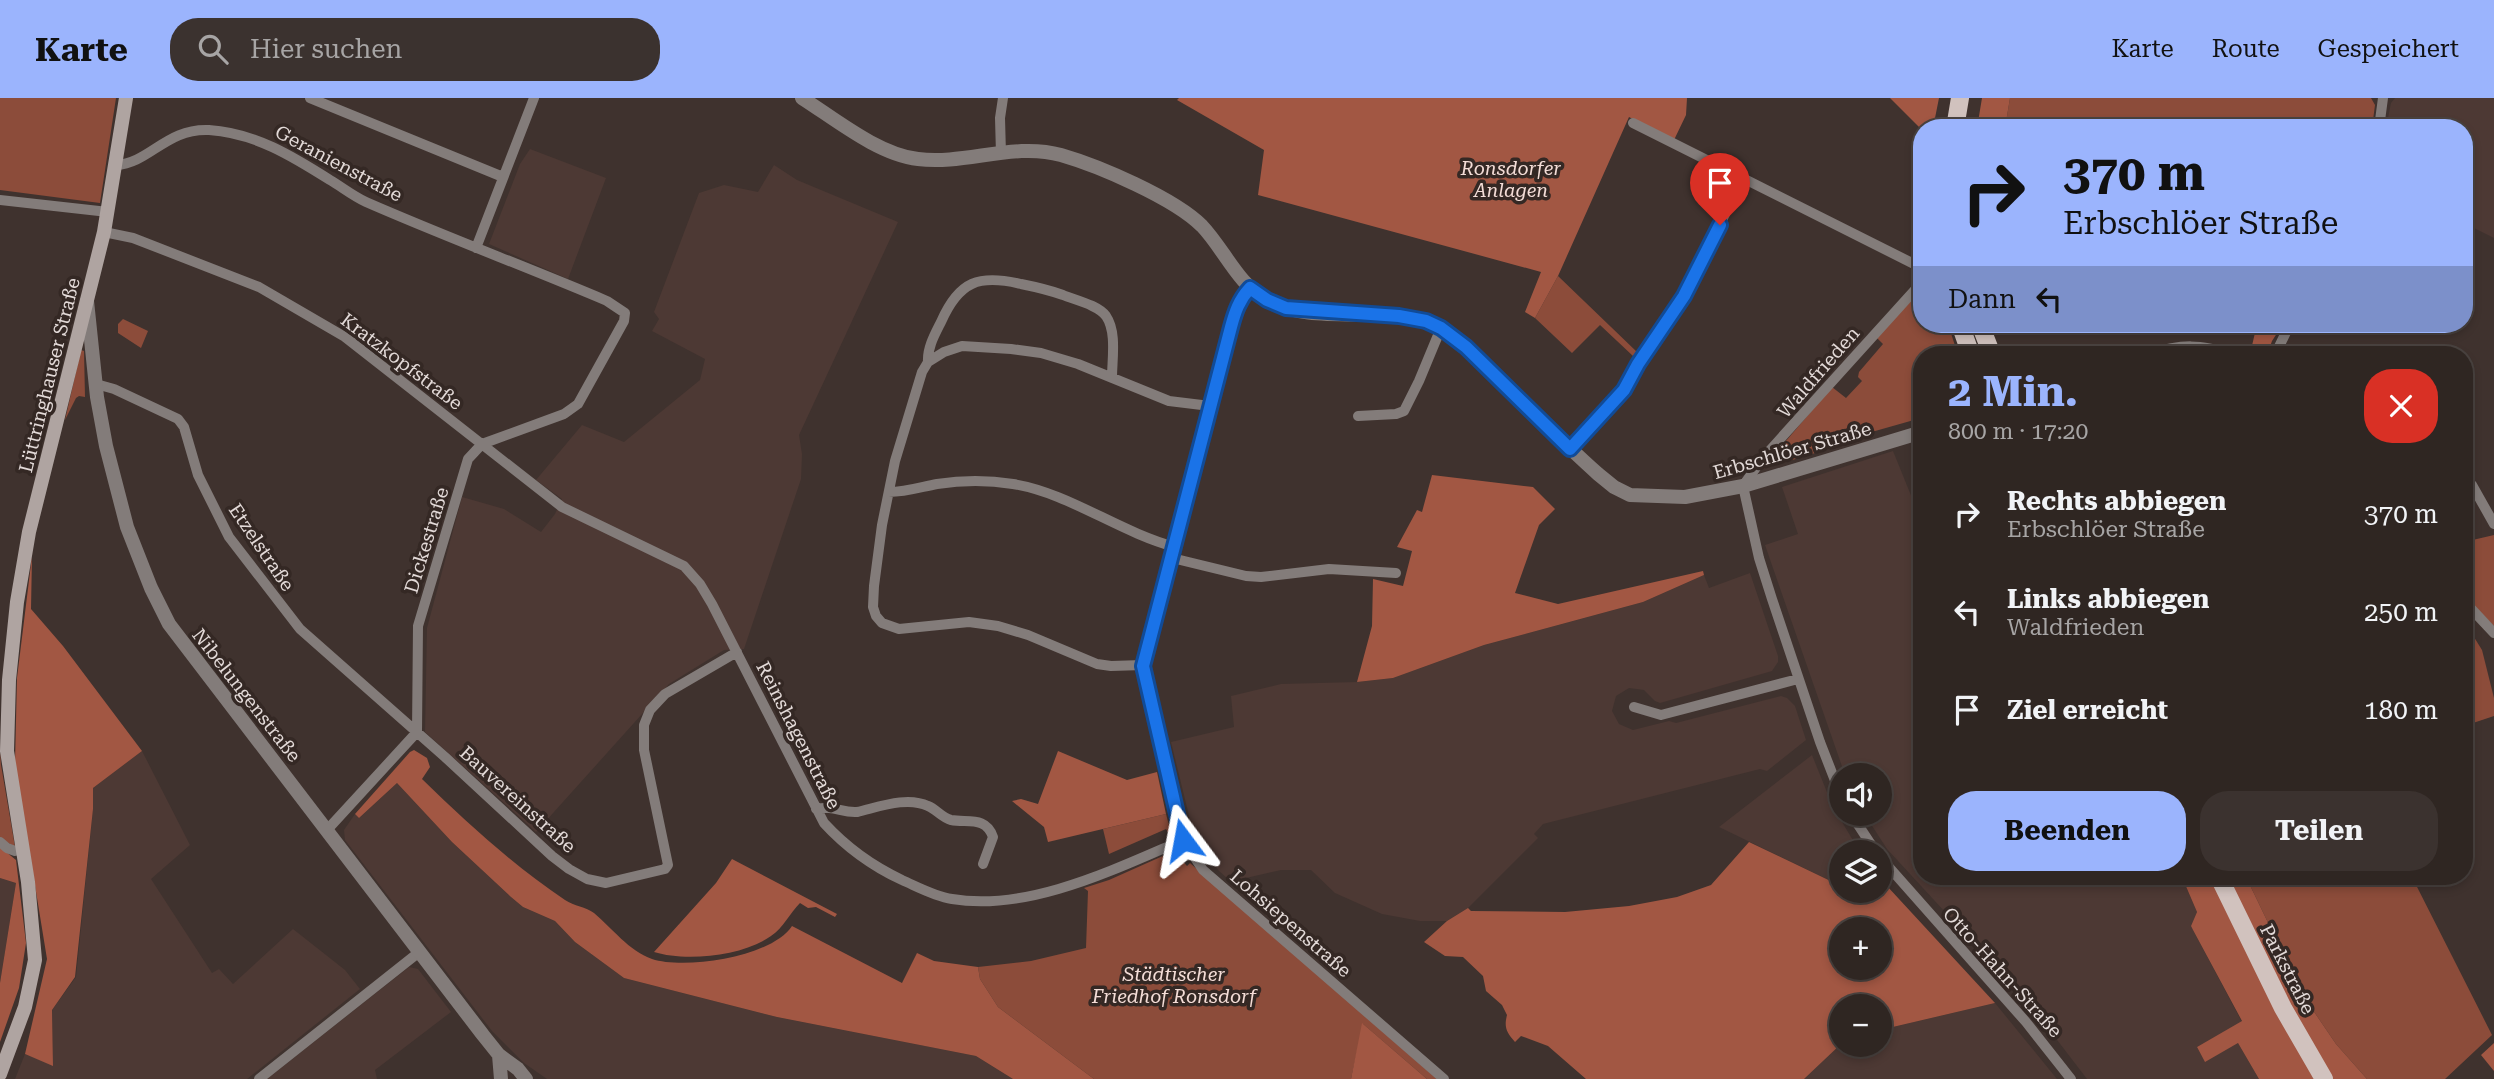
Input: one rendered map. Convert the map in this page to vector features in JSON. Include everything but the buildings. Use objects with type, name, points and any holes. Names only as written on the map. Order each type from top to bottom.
[{"type":"main road","name":"Lüttringhauser Straße","points":[[0,1074],[25,1007],[35,960],[28,882],[7,751],[9,680],[17,602],[29,532],[104,233],[126,98]]},
{"type":"main road","points":[[1956,119],[1960,98]]},
{"type":"main road","name":"Parkstraße","points":[[2223,885],[2283,1008],[2324,1079]]},
{"type":"street","points":[[310,98],[503,177]]},
{"type":"street","points":[[476,248],[534,98]]},
{"type":"street","name":"Erbschlöer Straße","points":[[802,98],[878,146],[918,159],[948,160],[1028,152],[1057,154],[1083,162],[1163,198],[1188,213],[1203,227],[1250,288],[1267,300],[1286,308],[1399,316],[1426,321],[1441,328],[1466,347],[1570,449],[1614,487],[1630,495],[1685,497],[1743,486],[1913,435]]},
{"type":"street","points":[[1001,153],[1000,118],[1003,98]]},
{"type":"street","points":[[2380,119],[2383,98]]},
{"type":"street","points":[[1633,123],[1913,263]]},
{"type":"street","name":"Geranienstraße","points":[[116,164],[134,161],[169,138],[186,132],[226,132],[255,139],[284,152],[363,200],[621,308],[625,313],[624,321],[578,404],[564,414],[482,444]]},
{"type":"street","points":[[1570,449],[1624,390],[1638,364],[1684,296],[1743,178]]},
{"type":"street","points":[[0,200],[108,212]]},
{"type":"street","name":"Kratzkopfstraße","points":[[104,233],[133,238],[259,287],[353,342],[482,444]]},
{"type":"street","points":[[1112,379],[1112,328],[1104,313],[1049,290],[1004,280],[978,281],[957,292],[928,354],[928,362],[913,399],[895,461],[882,525],[873,607],[882,623],[899,629],[969,622],[998,626],[1028,635],[1097,664],[1143,666]]},
{"type":"street","name":"Lohsiepenstraße","points":[[1250,288],[1237,305],[1143,666],[1183,840],[1203,870],[1444,1079]]},
{"type":"street","name":"Waldfrieden","points":[[1743,486],[1762,459],[1913,292]]},
{"type":"street","name":"Nibelungenstraße","points":[[87,301],[106,446],[127,527],[158,604],[191,655],[327,830],[418,953],[499,1055],[518,1069],[526,1079]]},
{"type":"street","points":[[1358,416],[1396,414],[1404,411],[1441,328]]},
{"type":"street","points":[[928,362],[944,352],[962,346],[1041,353],[1078,364],[1169,401],[1210,406]]},
{"type":"street","points":[[2180,346],[2206,346]]},
{"type":"street","name":"Etzelstraße","points":[[96,384],[114,389],[182,422],[198,475],[229,537],[253,571],[300,629],[417,732]]},
{"type":"street","name":"Reinshagenstraße","points":[[482,444],[562,507],[684,566],[700,584],[824,823],[845,846],[889,874],[937,895],[970,901],[1020,897],[1091,878],[1183,840]]},
{"type":"street","name":"Dickestraße","points":[[417,732],[418,626],[468,459],[482,444]]},
{"type":"street","points":[[889,492],[957,482],[1014,484],[1052,495],[1173,553],[1247,576],[1261,577],[1329,569],[1396,573]]},
{"type":"street","points":[[1743,486],[1759,558],[1798,679],[1829,763]]},
{"type":"street","points":[[2473,487],[2494,524]]},
{"type":"street","points":[[2473,611],[2494,633]]},
{"type":"street","name":"Bauvereinstraße","points":[[417,732],[552,856],[587,879],[606,883],[665,869],[669,860],[644,750],[643,725],[650,710],[665,694],[737,652]]},
{"type":"street","points":[[1634,707],[1661,715],[1798,679]]},
{"type":"street","points":[[327,830],[417,732]]},
{"type":"street","points":[[816,809],[829,806],[858,813],[909,802],[925,804],[950,820],[975,820],[987,826],[993,837],[983,864]]},
{"type":"street","points":[[0,842],[15,851]]},
{"type":"street","name":"Otto-Hahn-Straße","points":[[1892,871],[2026,1022],[2071,1079]]},
{"type":"street","points":[[259,1079],[418,953]]},
{"type":"street","points":[[499,1055],[501,1079]]},
{"type":"shaded area","points":[[2395,98],[2494,98],[2494,238],[2473,228],[2473,119],[2388,119],[2391,103]]},
{"type":"shaded area","points":[[530,149],[606,178],[568,279],[489,244],[520,164]]},
{"type":"shaded area","points":[[774,165],[797,180],[898,222],[799,435],[802,454],[801,479],[744,649],[724,650],[669,684],[536,832],[425,732],[427,628],[462,497],[504,509],[541,532],[555,514],[562,499],[536,480],[582,425],[624,442],[700,380],[705,359],[652,331],[659,319],[654,312],[699,193],[724,185],[758,192]]},
{"type":"shaded area","points":[[1893,451],[1913,500],[1913,877],[1892,854],[1892,840],[1881,840],[1872,826],[1892,826],[1892,763],[1841,763],[1765,545],[1798,534],[1782,487]]},
{"type":"shaded area","points":[[1750,573],[1778,656],[1778,662],[1772,671],[1660,703],[1644,690],[1629,688],[1616,696],[1612,711],[1619,724],[1633,730],[1669,721],[1676,723],[1781,696],[1787,698],[1795,706],[1806,740],[1767,771],[1760,769],[1543,824],[1534,834],[1538,838],[1468,908],[1447,921],[1420,921],[1382,914],[1335,893],[1311,870],[1281,870],[1246,878],[1241,883],[1243,892],[1219,871],[1195,840],[1171,742],[1234,727],[1231,696],[1281,684],[1393,678],[1484,645],[1643,602],[1704,575],[1709,588]]},
{"type":"shaded area","points":[[142,751],[190,845],[151,879],[212,973],[219,969],[233,984],[293,929],[345,970],[360,989],[247,1079],[15,1079],[25,1054],[53,1065],[52,1010],[76,977],[93,788]]},
{"type":"shaded area","points":[[1812,755],[1829,797],[1829,826],[1844,826],[1853,840],[1829,840],[1829,880],[1719,827]]},
{"type":"shaded area","points":[[397,783],[452,842],[511,897],[523,907],[555,921],[575,942],[624,978],[777,1017],[976,1056],[1013,1079],[547,1079],[524,1063],[492,1031],[345,840],[344,830],[355,814],[359,818]]},
{"type":"shaded area","points":[[0,878],[16,883],[0,983]]},
{"type":"shaded area","points":[[1920,885],[2185,885],[2197,912],[2191,926],[2242,1022],[2197,1047],[2205,1061],[2238,1043],[2259,1079],[2087,1079],[2028,1002]]},
{"type":"shaded area","points":[[409,967],[418,969],[451,1012],[375,1070],[377,1079],[267,1079]]},
{"type":"shaded area","points":[[1995,1003],[2057,1079],[1804,1079],[1829,1055],[1892,1057],[1892,1027]]},
{"type":"green space","points":[[0,98],[116,98],[100,203],[0,190]]},
{"type":"green space","name":"Ronsdorfer Anlagen","points":[[1687,98],[1686,115],[1674,140],[1629,117],[1558,276],[1535,318],[1525,312],[1541,272],[1258,195],[1264,150],[1177,100]]},
{"type":"green space","points":[[1890,98],[1939,98],[1935,119],[1913,121]]},
{"type":"green space","points":[[1982,98],[2010,98],[2006,119],[1978,119]]},
{"type":"green space","points":[[2010,98],[2371,98],[2375,105],[2373,119],[2006,119]]},
{"type":"green space","points":[[1558,276],[1637,352],[1633,356],[1600,325],[1572,353],[1535,318]]},
{"type":"green space","points":[[1913,298],[1913,333],[1951,333],[1955,346],[1913,346],[1913,420],[1847,439],[1825,450],[1762,469],[1832,387],[1846,398],[1862,381],[1858,377],[1859,372],[1883,344],[1877,338]]},
{"type":"green space","points":[[123,319],[148,331],[141,348],[118,333],[118,324]]},
{"type":"green space","points":[[2255,333],[2277,333],[2270,346],[2252,346]]},
{"type":"green space","points":[[81,350],[84,351],[85,397],[76,398],[65,420]]},
{"type":"green space","points":[[1432,475],[1533,487],[1555,509],[1539,525],[1515,593],[1558,604],[1703,571],[1704,575],[1643,602],[1484,645],[1393,678],[1357,682],[1372,626],[1373,579],[1403,586],[1412,551],[1397,547],[1417,510],[1422,512]]},
{"type":"green space","points":[[2494,535],[2494,626],[2473,606],[2473,540]]},
{"type":"green space","points":[[32,556],[31,609],[63,646],[142,751],[93,788],[75,977],[52,1010],[53,1066],[25,1054],[47,959],[15,763],[17,678]]},
{"type":"green space","points":[[2473,636],[2482,650],[2494,698],[2494,716],[2473,723]]},
{"type":"green space","points":[[414,750],[427,758],[430,767],[422,779],[473,827],[546,887],[569,902],[594,913],[628,945],[652,959],[685,963],[727,958],[766,946],[782,937],[792,926],[902,983],[917,953],[934,961],[978,967],[980,979],[998,1007],[1094,1079],[1013,1079],[976,1056],[777,1017],[624,978],[575,942],[555,921],[523,907],[511,897],[452,842],[397,783],[359,818],[355,814]]},
{"type":"green space","points":[[0,751],[1,765],[15,847],[0,838]]},
{"type":"green space","points":[[1058,751],[1127,780],[1157,772],[1166,814],[1048,842],[1044,827],[1012,801],[1021,799],[1038,804]]},
{"type":"green space","points":[[1166,814],[1171,833],[1166,829],[1109,854],[1103,829]]},
{"type":"green space","points":[[1749,842],[1829,880],[1829,903],[1892,903],[1892,891],[1995,1003],[1892,1027],[1892,994],[1829,994],[1829,1055],[1804,1079],[1586,1079],[1548,1046],[1521,1036],[1515,1042],[1506,1029],[1507,1015],[1502,1005],[1486,991],[1483,976],[1463,957],[1445,956],[1424,942],[1447,921],[1468,908],[1471,911],[1565,912],[1629,906],[1677,897],[1711,885]]},
{"type":"green space","points":[[0,847],[16,860],[26,943],[19,988],[0,1042],[0,983],[16,883],[0,878]]},
{"type":"green space","name":"Städtischer Friedhof Ronsdorf","points":[[1174,851],[1187,866],[1190,863],[1437,1079],[1427,1079],[1363,1024],[1351,1079],[1094,1079],[998,1007],[980,979],[978,967],[1031,961],[1086,948],[1088,891],[1084,888],[1109,880]]},
{"type":"green space","points":[[732,859],[837,914],[835,917],[816,907],[808,908],[800,903],[775,933],[745,948],[698,957],[654,952],[716,883]]},
{"type":"green space","points":[[2185,885],[2250,885],[2304,997],[2336,1044],[2367,1079],[2259,1079],[2238,1043],[2205,1062],[2197,1047],[2242,1021],[2191,926],[2197,912]]},
{"type":"green space","points":[[2250,885],[2416,885],[2492,1035],[2445,1079],[2367,1079],[2336,1044],[2304,997]]},
{"type":"green space","points":[[1362,1023],[1427,1079],[1351,1079]]},
{"type":"green space","points":[[2494,1043],[2494,1071],[2481,1055]]},
{"type":"route","points":[[1183,840],[1143,666],[1231,327],[1237,305],[1243,295],[1250,288],[1267,300],[1286,308],[1399,316],[1426,321],[1441,328],[1466,347],[1570,449],[1624,390],[1638,364],[1684,296],[1720,225]]}]
